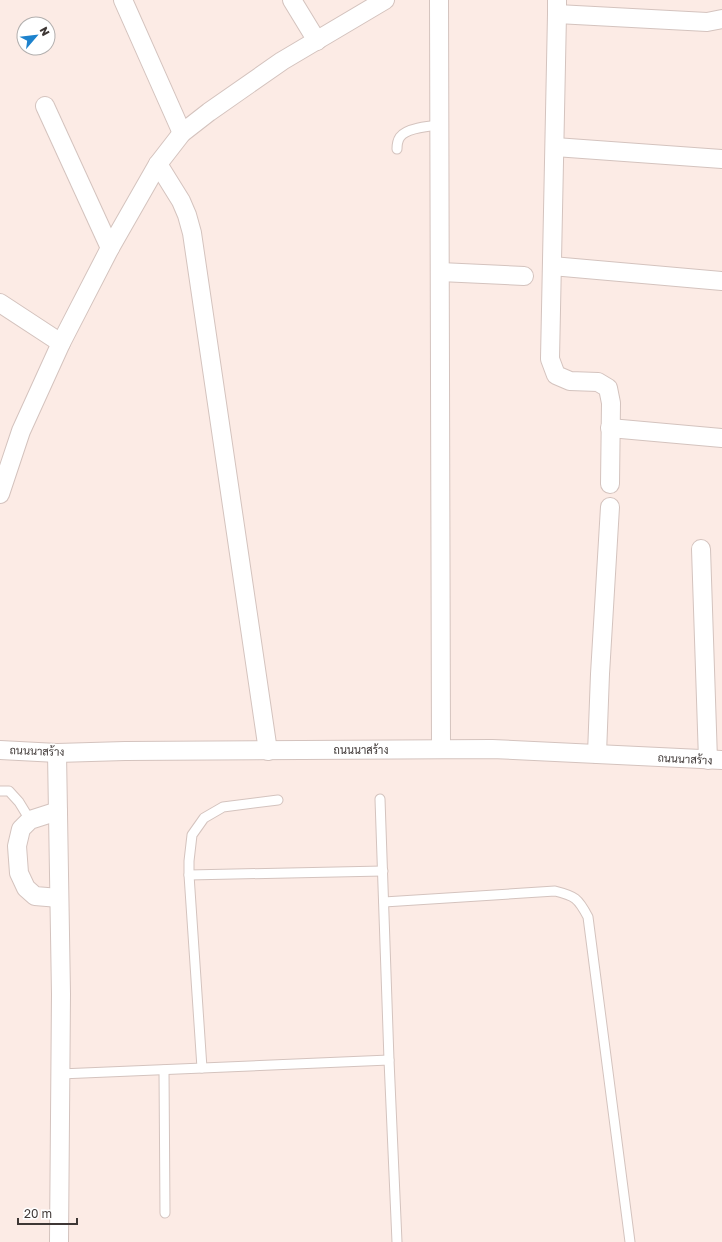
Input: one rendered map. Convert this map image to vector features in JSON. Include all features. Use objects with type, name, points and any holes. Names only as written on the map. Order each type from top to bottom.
[{"type":"street","points":[[124,0],[182,133]]},
{"type":"street","points":[[292,0],[317,41]]},
{"type":"street","points":[[0,494],[20,431],[61,343],[110,248],[158,164],[182,133],[209,112],[270,70],[386,0]]},
{"type":"street","points":[[439,0],[441,749]]},
{"type":"street","points":[[610,484],[611,403],[608,388],[598,382],[570,381],[556,375],[550,359],[557,7],[707,22],[722,19]]},
{"type":"street","points":[[45,106],[110,248]]},
{"type":"street","points":[[555,147],[722,159]]},
{"type":"street","points":[[158,164],[181,201],[192,233],[268,751]]},
{"type":"street","points":[[552,266],[722,281]]},
{"type":"street","points":[[440,272],[524,276]]},
{"type":"street","points":[[0,303],[61,343]]},
{"type":"street","points":[[610,428],[722,438]]},
{"type":"street","points":[[596,754],[610,507]]},
{"type":"street","points":[[701,549],[715,760]]},
{"type":"street","name":"ถนนนาสร้าง","points":[[0,750],[57,753],[125,751],[492,749],[715,760]]},
{"type":"street","points":[[57,753],[60,1074],[59,1242]]},
{"type":"street","points":[[58,811],[30,820],[21,829],[17,846],[19,873],[26,888],[35,896],[59,898]]},
{"type":"lane","points":[[397,149],[399,138],[405,132],[416,128],[440,124]]},
{"type":"lane","points":[[0,791],[9,792],[19,802],[30,820]]},
{"type":"lane","points":[[380,799],[397,1242]]},
{"type":"lane","points":[[202,1068],[189,875],[192,835],[204,818],[223,807],[278,800]]},
{"type":"lane","points":[[189,875],[383,871]]},
{"type":"lane","points":[[384,902],[555,891],[571,895],[580,903],[588,917],[630,1242]]},
{"type":"lane","points":[[60,1074],[389,1060]]},
{"type":"lane","points":[[164,1070],[165,1213]]}]
